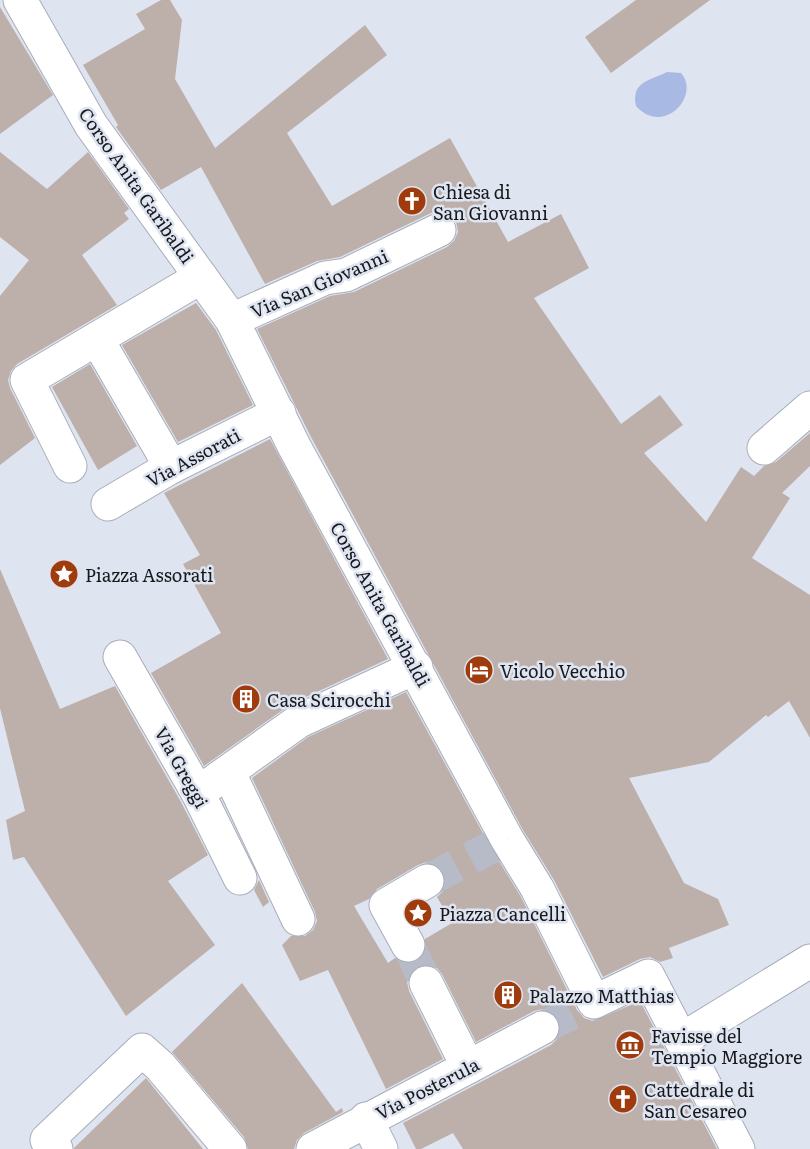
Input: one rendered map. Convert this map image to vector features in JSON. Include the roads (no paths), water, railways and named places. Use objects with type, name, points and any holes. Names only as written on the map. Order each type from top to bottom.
[{"type":"street","name":"Corso Anita Garibaldi","points":[[20,0],[91,125],[232,320],[294,446],[416,667],[507,839],[537,888],[594,1002],[648,976],[738,1149]]},
{"type":"street","name":"Via San Giovanni","points":[[232,320],[325,278],[346,275],[439,230]]},
{"type":"street","points":[[70,466],[27,380],[201,277]]},
{"type":"street","points":[[97,339],[171,467]]},
{"type":"street","points":[[764,448],[810,408]]},
{"type":"street","name":"Via Assorati","points":[[108,504],[171,467],[279,413]]},
{"type":"street","name":"Via Greggi","points":[[120,657],[198,792],[240,879]]},
{"type":"street","points":[[198,792],[229,773],[299,721],[416,667]]},
{"type":"street","points":[[229,773],[298,919]]},
{"type":"street","points":[[408,945],[386,905],[427,881]]},
{"type":"street","points":[[681,1040],[810,961]]},
{"type":"street","points":[[426,983],[468,1067]]},
{"type":"street","name":"Via Posterula","points":[[313,1149],[542,1028]]},
{"type":"street","points":[[56,1149],[47,1140],[142,1050],[160,1066],[230,1149]]},
{"type":"street","points":[[366,1119],[381,1149]]},
{"type":"water","points":[[667,72],[681,73],[686,82],[683,101],[668,115],[658,117],[647,114],[636,106],[636,91],[643,83]]},
{"type":"tunnel","points":[[427,881],[507,839]]},
{"type":"tunnel","points":[[408,945],[426,983]]},
{"type":"tunnel","points":[[542,1028],[594,1002]]},
{"type":"place","name":"Chiesa di San Giovanni","points":[[412,201]]},
{"type":"place","name":"Piazza Assorati","points":[[64,574]]},
{"type":"place","name":"Vicolo Vecchio","points":[[479,670]]},
{"type":"place","name":"Casa Scirocchi","points":[[246,699]]},
{"type":"place","name":"Piazza Cancelli","points":[[418,913]]},
{"type":"place","name":"Palazzo Matthias","points":[[508,995]]},
{"type":"place","name":"Favisse del Tempio Maggiore","points":[[630,1045]]},
{"type":"place","name":"Cattedrale di San Cesareo","points":[[623,1099]]}]
